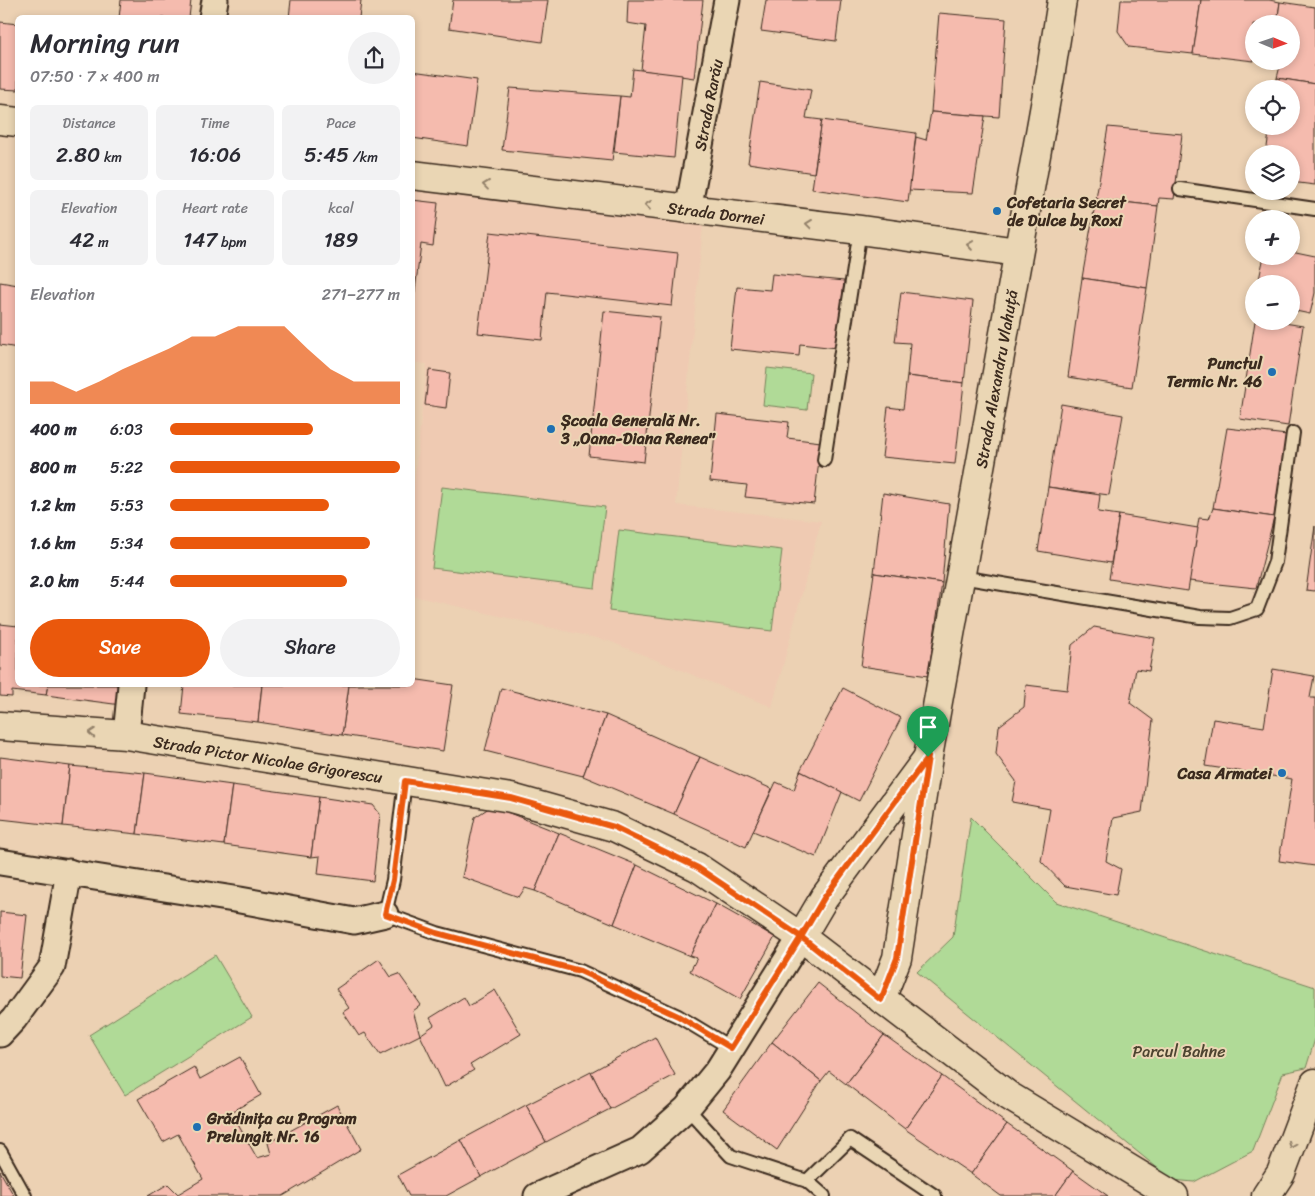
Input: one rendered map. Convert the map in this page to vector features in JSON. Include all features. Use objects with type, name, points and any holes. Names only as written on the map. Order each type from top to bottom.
[{"type":"street","points":[[212,15],[215,0]]},
{"type":"street","name":"Strada Rarău","points":[[688,210],[727,0]]},
{"type":"street","name":"Strada Alexandru Vlahuță","points":[[881,1000],[897,958],[928,757],[1062,0]]},
{"type":"street","points":[[0,120],[15,122]]},
{"type":"street","name":"Strada Dornei","points":[[415,175],[860,230],[1018,252]]},
{"type":"street","points":[[126,735],[131,687]]},
{"type":"street","name":"Strada Pictor Nicolae Grigorescu","points":[[0,726],[126,735],[511,798],[614,827],[698,868],[801,937]]},
{"type":"street","name":"Strada Alexandru Vlahuță","points":[[801,937],[824,898],[928,757]]},
{"type":"street","points":[[0,862],[240,900],[354,922],[385,914]]},
{"type":"street","points":[[0,1034],[14,1019],[52,967],[70,872]]},
{"type":"street","points":[[536,1196],[640,1150],[687,1108],[718,1070],[801,937],[1009,1096],[1174,1196]]},
{"type":"street","points":[[1266,1196],[1281,1173],[1315,1083]]},
{"type":"lane","points":[[1180,189],[1315,209]]},
{"type":"lane","points":[[824,460],[860,230]]},
{"type":"lane","points":[[961,577],[1200,616],[1230,618],[1258,609],[1275,562],[1293,433]]},
{"type":"lane","points":[[405,781],[393,880],[385,914],[437,933],[580,971],[678,1016],[731,1048]]},
{"type":"lane","points":[[687,1108],[731,1156],[807,1181],[824,1196]]},
{"type":"lane","points":[[807,1181],[850,1139],[935,1196]]},
{"type":"lane","points":[[0,1152],[25,1196]]},
{"type":"shaded area","name":"Școala Generală Nr. 3 „Oana-Diana Renea\"","points":[[415,191],[703,226],[676,505],[821,521],[772,707],[609,641],[415,596],[415,475],[427,364],[415,362]]},
{"type":"green space","points":[[767,368],[811,373],[807,410],[763,405]]},
{"type":"green space","points":[[442,487],[605,507],[595,588],[432,568]]},
{"type":"green space","points":[[619,530],[782,550],[772,631],[609,611]]},
{"type":"green space","name":"Parcul Bahne","points":[[971,817],[1056,902],[1315,987],[1315,1039],[1306,1068],[1283,1073],[1253,1151],[1194,1182],[1172,1180],[917,972],[953,937]]},
{"type":"green space","points":[[215,955],[252,1017],[125,1095],[89,1035]]},
{"type":"building","points":[[121,0],[191,0],[189,15],[119,15]]},
{"type":"building","points":[[291,0],[361,0],[359,15],[289,15]]},
{"type":"building","points":[[453,0],[548,0],[542,42],[449,28]]},
{"type":"building","points":[[628,0],[703,0],[694,78],[641,70],[646,26],[627,23]]},
{"type":"building","points":[[766,0],[841,0],[836,41],[761,31]]},
{"type":"building","points":[[1121,0],[1201,0],[1193,54],[1129,47],[1118,31]]},
{"type":"building","points":[[1201,0],[1269,0],[1280,2],[1278,15],[1245,15],[1245,60],[1193,54]]},
{"type":"building","points":[[1280,2],[1315,7],[1315,84],[1300,82],[1300,80],[1277,78],[1279,70],[1300,70],[1300,15],[1278,15]]},
{"type":"building","points":[[939,13],[1006,19],[999,117],[931,112]]},
{"type":"building","points":[[0,22],[15,24],[15,90],[0,89]]},
{"type":"building","points":[[633,69],[682,75],[674,158],[614,152],[620,96],[630,97]]},
{"type":"building","points":[[415,71],[477,80],[468,146],[415,138]]},
{"type":"building","points":[[760,82],[811,90],[806,118],[822,120],[814,173],[748,163]]},
{"type":"building","points":[[1300,82],[1315,84],[1315,185],[1300,183],[1300,145],[1267,145],[1269,135],[1300,135]]},
{"type":"building","points":[[510,88],[620,96],[612,161],[502,150]]},
{"type":"building","points":[[931,112],[985,116],[973,193],[909,190],[916,137],[926,140]]},
{"type":"building","points":[[822,120],[916,133],[908,202],[812,189]]},
{"type":"building","points":[[1108,127],[1182,134],[1174,199],[1159,198],[1158,206],[1096,199]]},
{"type":"building","points":[[1096,199],[1158,206],[1147,288],[1082,278]]},
{"type":"building","points":[[415,200],[438,203],[433,246],[421,244],[415,291]]},
{"type":"building","points":[[490,232],[678,253],[672,306],[547,292],[542,340],[478,333]]},
{"type":"building","points":[[1300,253],[1315,256],[1315,293],[1310,314],[1300,312],[1300,275],[1260,275],[1262,265],[1300,265]]},
{"type":"building","points":[[772,274],[844,281],[837,348],[800,344],[799,356],[730,349],[737,287],[770,290]]},
{"type":"building","points":[[1082,278],[1147,288],[1132,387],[1068,377]]},
{"type":"building","points":[[0,282],[15,284],[15,348],[0,345]]},
{"type":"building","points":[[901,292],[973,301],[964,383],[907,376],[910,343],[895,342]]},
{"type":"building","points":[[604,311],[660,317],[644,462],[589,456]]},
{"type":"building","name":"Punctul Termic Nr. 46","points":[[1300,326],[1303,326],[1288,426],[1240,419],[1254,330],[1300,330]]},
{"type":"building","points":[[429,370],[450,373],[446,408],[425,405]]},
{"type":"building","points":[[907,376],[964,383],[955,464],[882,457],[888,407],[903,409]]},
{"type":"building","points":[[1061,404],[1123,415],[1109,495],[1048,487]]},
{"type":"building","points":[[717,414],[789,422],[787,438],[821,442],[814,504],[745,497],[747,485],[710,481]]},
{"type":"building","points":[[1227,428],[1287,435],[1274,517],[1213,508]]},
{"type":"building","points":[[1048,487],[1100,495],[1098,512],[1119,515],[1111,563],[1038,551]]},
{"type":"building","points":[[883,493],[949,504],[942,583],[874,573]]},
{"type":"building","points":[[1213,508],[1274,517],[1256,588],[1189,581],[1199,518],[1209,519]]},
{"type":"building","points":[[1119,515],[1198,528],[1188,591],[1109,579]]},
{"type":"building","points":[[1315,526],[1315,591],[1306,590]]},
{"type":"building","points":[[874,573],[942,583],[928,676],[861,666]]},
{"type":"building","points":[[0,624],[15,626],[15,687],[48,687],[46,695],[12,691],[12,697],[0,696]]},
{"type":"building","points":[[1094,627],[1155,638],[1149,671],[1136,669],[1130,703],[1153,720],[1142,812],[1113,818],[1106,861],[1121,869],[1116,895],[1065,886],[1041,861],[1050,809],[1012,802],[1016,781],[996,754],[999,726],[1024,707],[1026,685],[1067,690],[1072,645]]},
{"type":"building","name":"Casa Armatei","points":[[1273,669],[1314,676],[1310,698],[1315,698],[1315,866],[1279,861],[1292,779],[1205,766],[1213,719],[1264,727]]},
{"type":"building","points":[[415,679],[453,685],[443,751],[342,735],[349,687],[415,687]]},
{"type":"building","points":[[48,687],[123,687],[121,705],[46,695]]},
{"type":"building","points":[[184,687],[262,687],[258,722],[181,714]]},
{"type":"building","points":[[262,687],[349,687],[342,735],[258,722]]},
{"type":"building","points":[[501,688],[606,715],[583,776],[485,751]]},
{"type":"building","points":[[843,688],[901,718],[859,801],[800,771]]},
{"type":"building","points":[[606,715],[700,757],[674,814],[583,776]]},
{"type":"building","points":[[0,757],[70,766],[63,826],[0,819]]},
{"type":"building","points":[[700,757],[772,789],[746,847],[674,814]]},
{"type":"building","points":[[70,766],[145,773],[137,834],[63,826]]},
{"type":"building","points":[[800,771],[842,792],[816,857],[753,831],[776,782],[794,790]]},
{"type":"building","points":[[145,773],[232,785],[224,845],[137,834]]},
{"type":"building","points":[[232,785],[319,797],[311,857],[224,845]]},
{"type":"building","points":[[319,797],[373,805],[380,814],[373,881],[318,874],[320,856],[311,857]]},
{"type":"building","points":[[492,806],[559,833],[535,891],[525,888],[519,897],[462,877],[475,817]]},
{"type":"building","points":[[559,833],[637,865],[614,924],[535,891]]},
{"type":"building","points":[[637,865],[716,904],[690,956],[614,924]]},
{"type":"building","points":[[716,904],[775,937],[740,999],[690,971],[697,958],[690,956]]},
{"type":"building","points":[[0,912],[27,915],[20,978],[0,976]]},
{"type":"building","points":[[379,959],[391,977],[399,974],[421,1005],[413,1011],[420,1035],[380,1055],[365,1033],[359,1036],[343,1012],[349,1008],[336,989]]},
{"type":"building","points":[[818,983],[884,1035],[846,1084],[829,1071],[821,1081],[772,1042]]},
{"type":"building","points":[[495,990],[521,1034],[470,1065],[474,1070],[445,1087],[420,1035],[434,1025],[430,1018],[464,997],[469,1006]]},
{"type":"building","points":[[884,1035],[942,1076],[905,1129],[846,1084]]},
{"type":"building","points":[[655,1037],[675,1075],[610,1109],[591,1072]]},
{"type":"building","points":[[772,1042],[821,1081],[777,1150],[723,1110]]},
{"type":"building","name":"Grădinița cu Program Prelungit Nr. 16","points":[[240,1057],[261,1095],[221,1118],[223,1120],[232,1114],[257,1158],[271,1154],[268,1143],[337,1105],[361,1149],[283,1196],[148,1196],[168,1184],[178,1194],[203,1179],[178,1134],[163,1142],[138,1099],[194,1067],[200,1079]]},
{"type":"building","points":[[591,1072],[610,1109],[546,1142],[526,1105]]},
{"type":"building","points":[[942,1076],[1007,1124],[971,1174],[905,1129]]},
{"type":"building","points":[[526,1105],[546,1142],[481,1177],[461,1140]]},
{"type":"building","points":[[1007,1124],[1073,1171],[1055,1196],[1001,1196],[971,1174]]},
{"type":"building","points":[[461,1140],[481,1177],[446,1196],[409,1196],[398,1175]]},
{"type":"building","points":[[0,1171],[14,1196],[0,1196]]},
{"type":"building","points":[[1073,1171],[1108,1196],[1055,1196]]},
{"type":"place","name":"Cofetaria Secret de Dulce by Roxi","points":[[997,211]]},
{"type":"place","name":"Punctul Termic Nr. 46","points":[[1272,372]]},
{"type":"place","name":"Școala Generală Nr. 3 „Oana-Diana Renea\"","points":[[551,429]]},
{"type":"place","name":"Casa Armatei","points":[[1282,773]]},
{"type":"place","name":"Grădinița cu Program Prelungit Nr. 16","points":[[197,1127]]},
{"type":"route","points":[[928,757],[824,898],[801,937],[731,1048],[678,1016],[580,971],[437,933],[385,914],[393,880],[405,781],[511,798],[614,827],[698,868],[801,937],[881,1000],[897,958],[928,757]]}]
